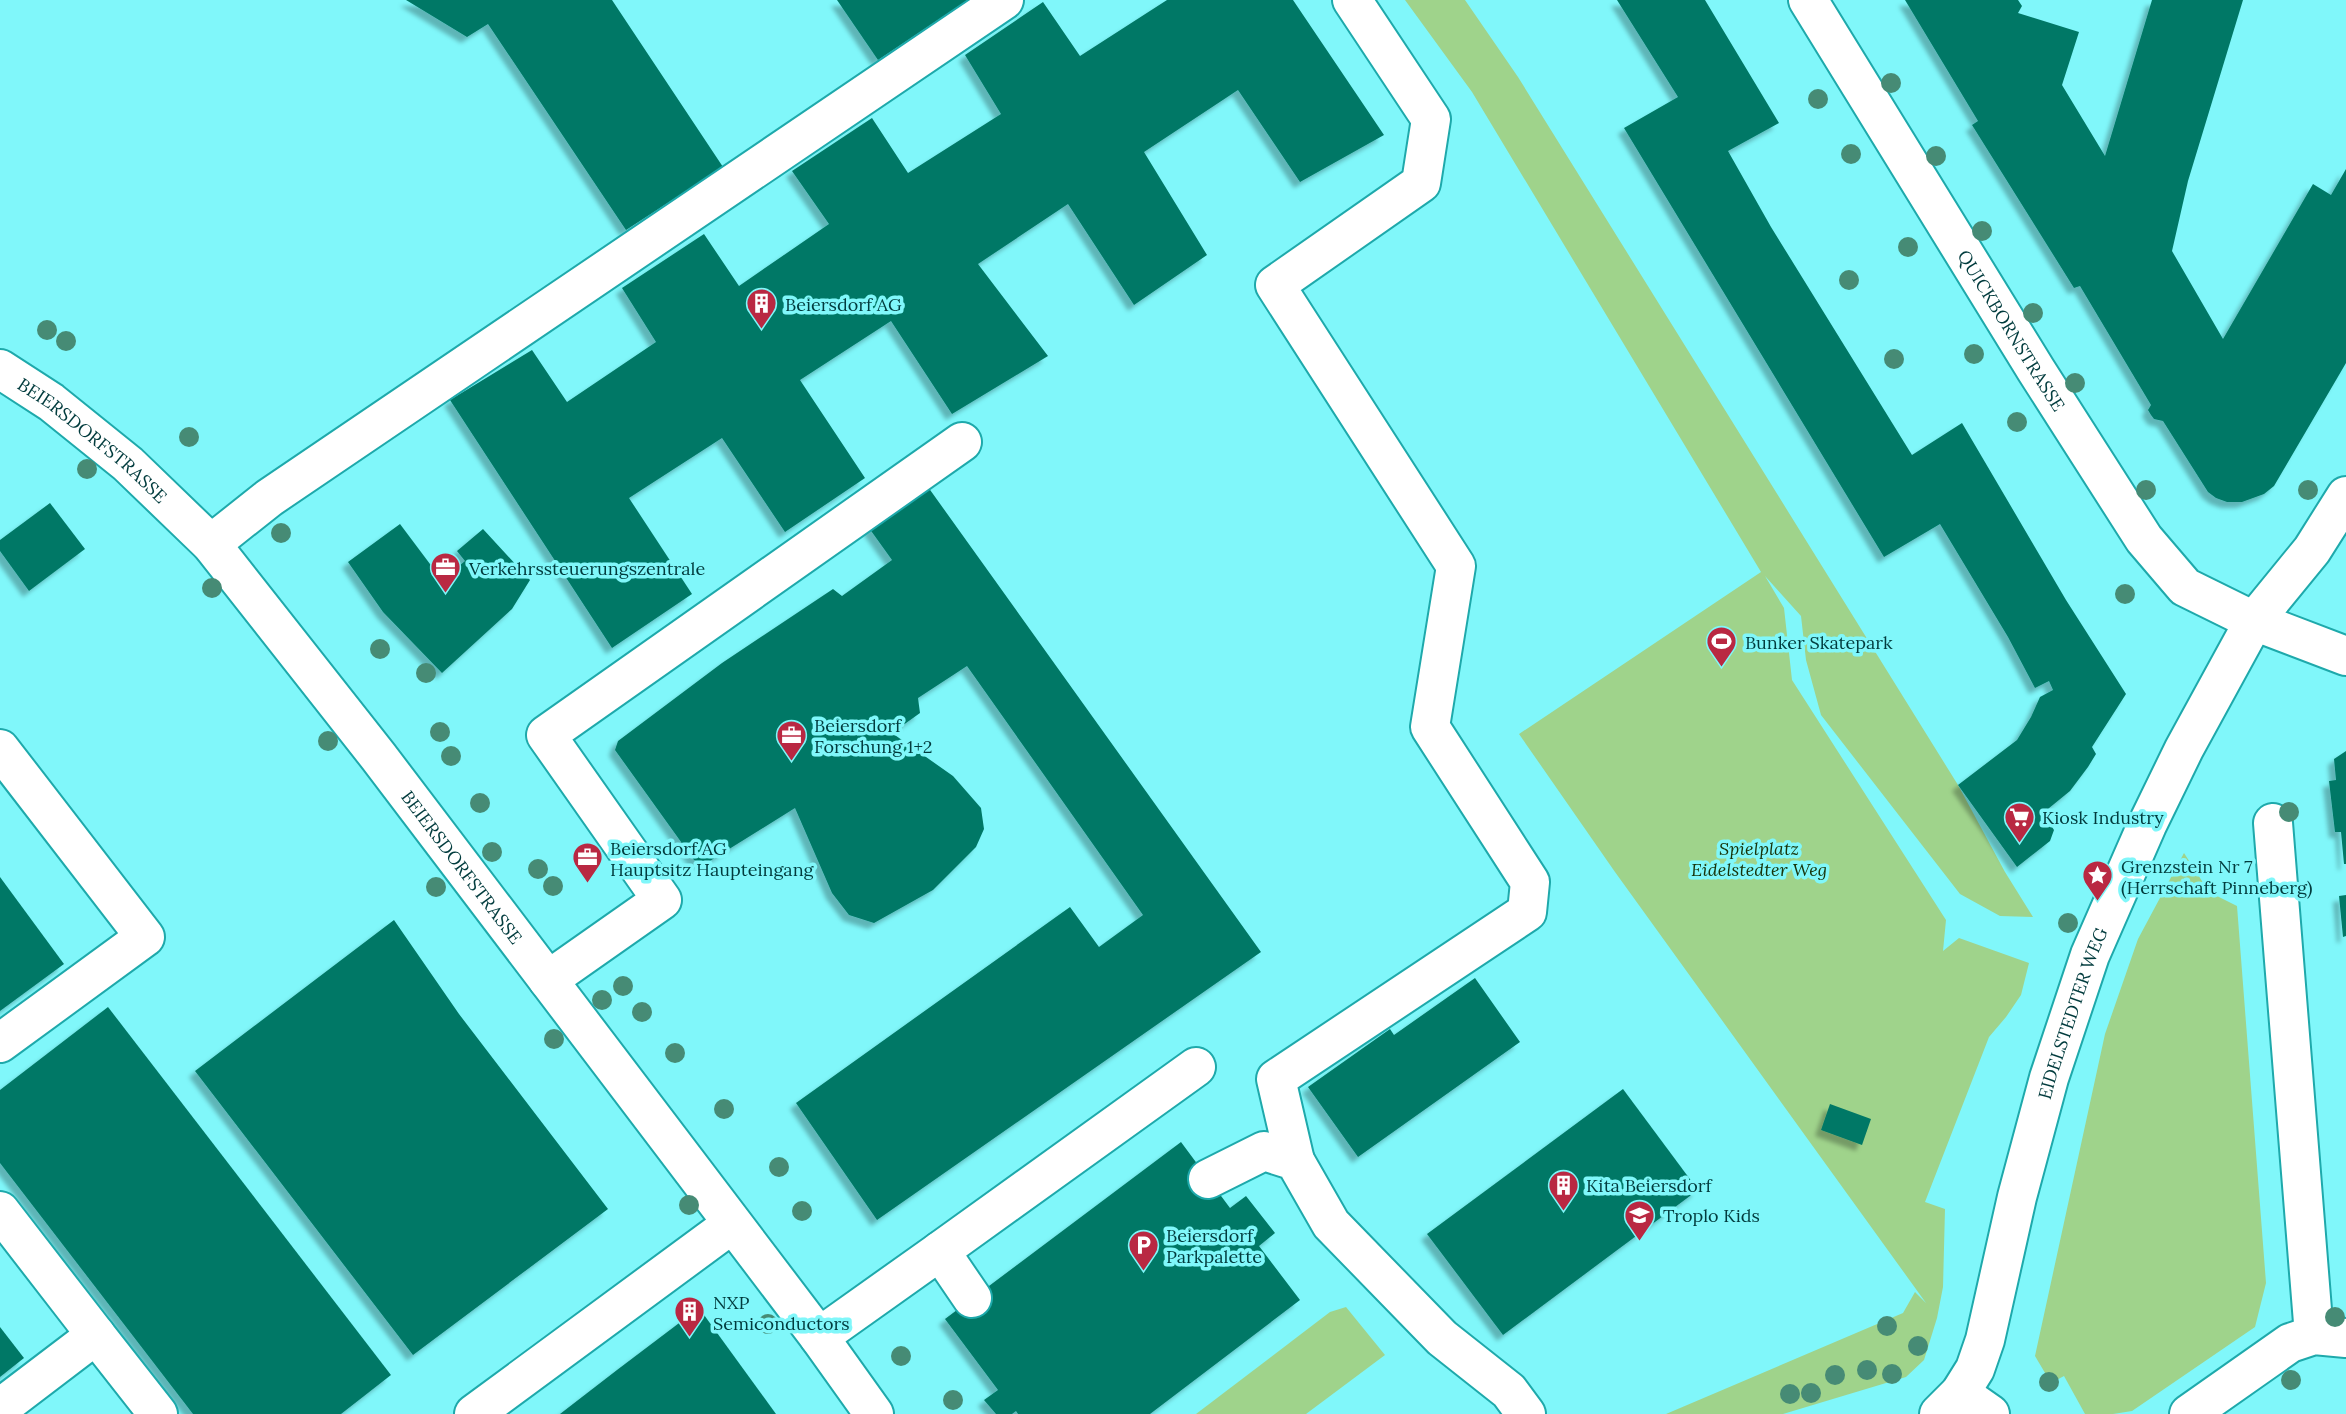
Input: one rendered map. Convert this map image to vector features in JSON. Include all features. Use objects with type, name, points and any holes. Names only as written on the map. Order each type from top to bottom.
[{"type":"street","points":[[211,544],[269,498],[1004,0]]},
{"type":"street","points":[[1352,0],[1431,119],[1421,183],[1275,285],[1456,566],[1430,727],[1530,882],[1527,912],[1276,1079],[1295,1161],[1331,1224],[1442,1338],[1509,1391],[1526,1414]]},
{"type":"street","name":"QUICKBORNSTRASSE","points":[[1808,0],[2036,370],[2144,539],[2185,587],[2254,621],[2346,656]]},
{"type":"street","name":"BEIERSDORFSTRASSE","points":[[0,369],[51,402],[128,464],[211,544],[378,756],[819,1337],[874,1414]]},
{"type":"street","points":[[548,980],[662,900],[546,735],[962,442]]},
{"type":"street","name":"EIDELSTEDTER WEG","points":[[1963,1407],[1985,1340],[2020,1184],[2049,1078],[2090,955],[2147,825],[2184,749],[2254,621],[2312,550],[2346,496]]},
{"type":"street","points":[[0,748],[145,937],[0,1043]]},
{"type":"street","points":[[2189,1414],[2290,1343],[2330,1337],[2273,823]]},
{"type":"street","points":[[819,1337],[1196,1067]]},
{"type":"street","points":[[1208,1179],[1264,1151],[1295,1161]]},
{"type":"street","points":[[0,1211],[158,1414]]},
{"type":"street","points":[[474,1414],[732,1224]]},
{"type":"street","points":[[940,1251],[972,1298]]},
{"type":"street","points":[[0,1408],[96,1335]]},
{"type":"green space","name":"Spielplatz Eidelstedter Weg","points":[[1405,0],[1465,0],[1518,77],[1958,785],[2005,872],[2033,917],[2000,916],[1960,894],[1821,715],[1806,660],[1801,616],[1765,576],[1784,608],[1792,680],[1946,920],[1943,951],[1959,938],[2029,963],[2021,995],[1989,1037],[1925,1202],[1945,1209],[1943,1287],[1924,1360],[1906,1377],[1783,1414],[1666,1414],[1903,1313],[1915,1292],[1926,1303],[1615,872],[1519,734],[1761,572],[1472,92]]},
{"type":"green space","points":[[2184,853],[2209,892],[2237,906],[2266,1283],[2255,1327],[2132,1411],[2085,1414],[2064,1376],[2051,1383],[2035,1356],[2105,1034],[2138,939]]},
{"type":"green space","points":[[1346,1307],[1385,1355],[1306,1414],[1196,1414],[1330,1312]]},
{"type":"building","points":[[406,0],[612,0],[723,167],[626,230],[488,24],[467,37]]},
{"type":"building","points":[[837,0],[968,0],[878,60]]},
{"type":"building","name":"Beiersdorf AG","points":[[1167,0],[1293,0],[1384,135],[1300,182],[1238,90],[1144,152],[1207,255],[1134,305],[1068,204],[978,264],[1048,356],[952,414],[891,321],[800,380],[865,478],[785,532],[722,438],[629,498],[692,594],[612,648],[450,400],[532,350],[567,402],[656,342],[622,288],[704,234],[739,286],[829,224],[792,171],[872,118],[908,173],[1001,114],[965,55],[1043,2],[1080,56]]},
{"type":"building","points":[[1617,0],[1705,0],[1779,123],[1728,151],[1771,227],[1912,455],[1962,423],[2066,600],[2126,694],[2092,747],[2096,754],[2088,767],[2070,791],[2043,813],[2054,830],[2050,841],[2017,867],[1958,785],[2017,740],[2040,697],[2053,690],[2049,681],[2035,688],[2008,637],[1940,524],[1884,557],[1624,128],[1678,97]]},
{"type":"building","points":[[1905,0],[2018,0],[2022,6],[2018,13],[2079,32],[2062,85],[2105,156],[2152,0],[2243,0],[2188,181],[2172,251],[2223,339],[2313,184],[2331,195],[2346,169],[2346,363],[2274,486],[2264,494],[2242,502],[2227,502],[2216,498],[2208,492],[2163,421],[2154,419],[2151,415],[2148,410],[2151,405],[2080,286],[2074,288],[1972,125],[1978,121]]},
{"type":"building","points":[[928,487],[1261,952],[877,1220],[796,1103],[1070,907],[1099,947],[1143,915],[967,666],[918,698],[920,713],[892,733],[953,776],[981,808],[984,829],[976,847],[933,890],[874,923],[849,915],[832,893],[795,808],[705,864],[694,860],[615,750],[618,741],[722,663],[833,589],[842,596],[892,560],[869,528]]},
{"type":"building","points":[[50,503],[85,549],[29,591],[0,551],[0,540]]},
{"type":"building","name":"Verkehrssteuerungszentrale","points":[[400,524],[442,580],[465,561],[457,551],[483,529],[530,580],[512,609],[442,673],[383,612],[348,562]]},
{"type":"building","points":[[2346,751],[2344,864],[2341,832],[2335,832],[2329,781],[2336,780],[2334,759]]},
{"type":"building","points":[[0,877],[64,964],[0,1011]]},
{"type":"building","points":[[2346,895],[2346,936],[2343,937],[2339,896]]},
{"type":"building","points":[[394,920],[459,1014],[608,1209],[413,1355],[195,1071]]},
{"type":"building","points":[[1475,978],[1520,1042],[1358,1157],[1308,1087],[1390,1029],[1394,1035]]},
{"type":"building","points":[[108,1007],[391,1375],[341,1414],[193,1414],[0,1163],[0,1090]]},
{"type":"building","name":"Kita Beiersdorf","points":[[1623,1089],[1698,1190],[1503,1335],[1427,1234]]},
{"type":"building","points":[[1830,1104],[1871,1119],[1862,1145],[1821,1130]]},
{"type":"building","name":"Beiersdorf Parkpalette","points":[[1181,1142],[1230,1208],[1246,1196],[1275,1233],[1259,1246],[1300,1300],[1150,1414],[1018,1414],[1016,1411],[1012,1414],[996,1414],[984,1400],[998,1390],[945,1319]]},
{"type":"building","name":"NXP Semiconductors","points":[[699,1308],[776,1414],[560,1414],[617,1370]]},
{"type":"building","points":[[0,1327],[24,1358],[0,1377]]},
{"type":"place","name":"Beiersdorf AG","points":[[762,331]]},
{"type":"place","name":"Verkehrssteuerungszentrale","points":[[446,595]]},
{"type":"place","name":"Bunker Skatepark","points":[[1722,669]]},
{"type":"place","name":"Beiersdorf Forschung 1+2","points":[[791,762]]},
{"type":"place","name":"Kiosk Industry","points":[[2019,844]]},
{"type":"place","name":"Beiersdorf AG Hauptsitz Haupteingang","points":[[587,885]]},
{"type":"place","name":"Grenzstein Nr 7 (Herrschaft Pinneberg)","points":[[2098,903]]},
{"type":"place","name":"Kita Beiersdorf","points":[[1563,1212]]},
{"type":"place","name":"Troplo Kids","points":[[1640,1242]]},
{"type":"place","name":"Beiersdorf Parkpalette","points":[[1143,1272]]},
{"type":"place","name":"NXP Semiconductors","points":[[690,1339]]}]
